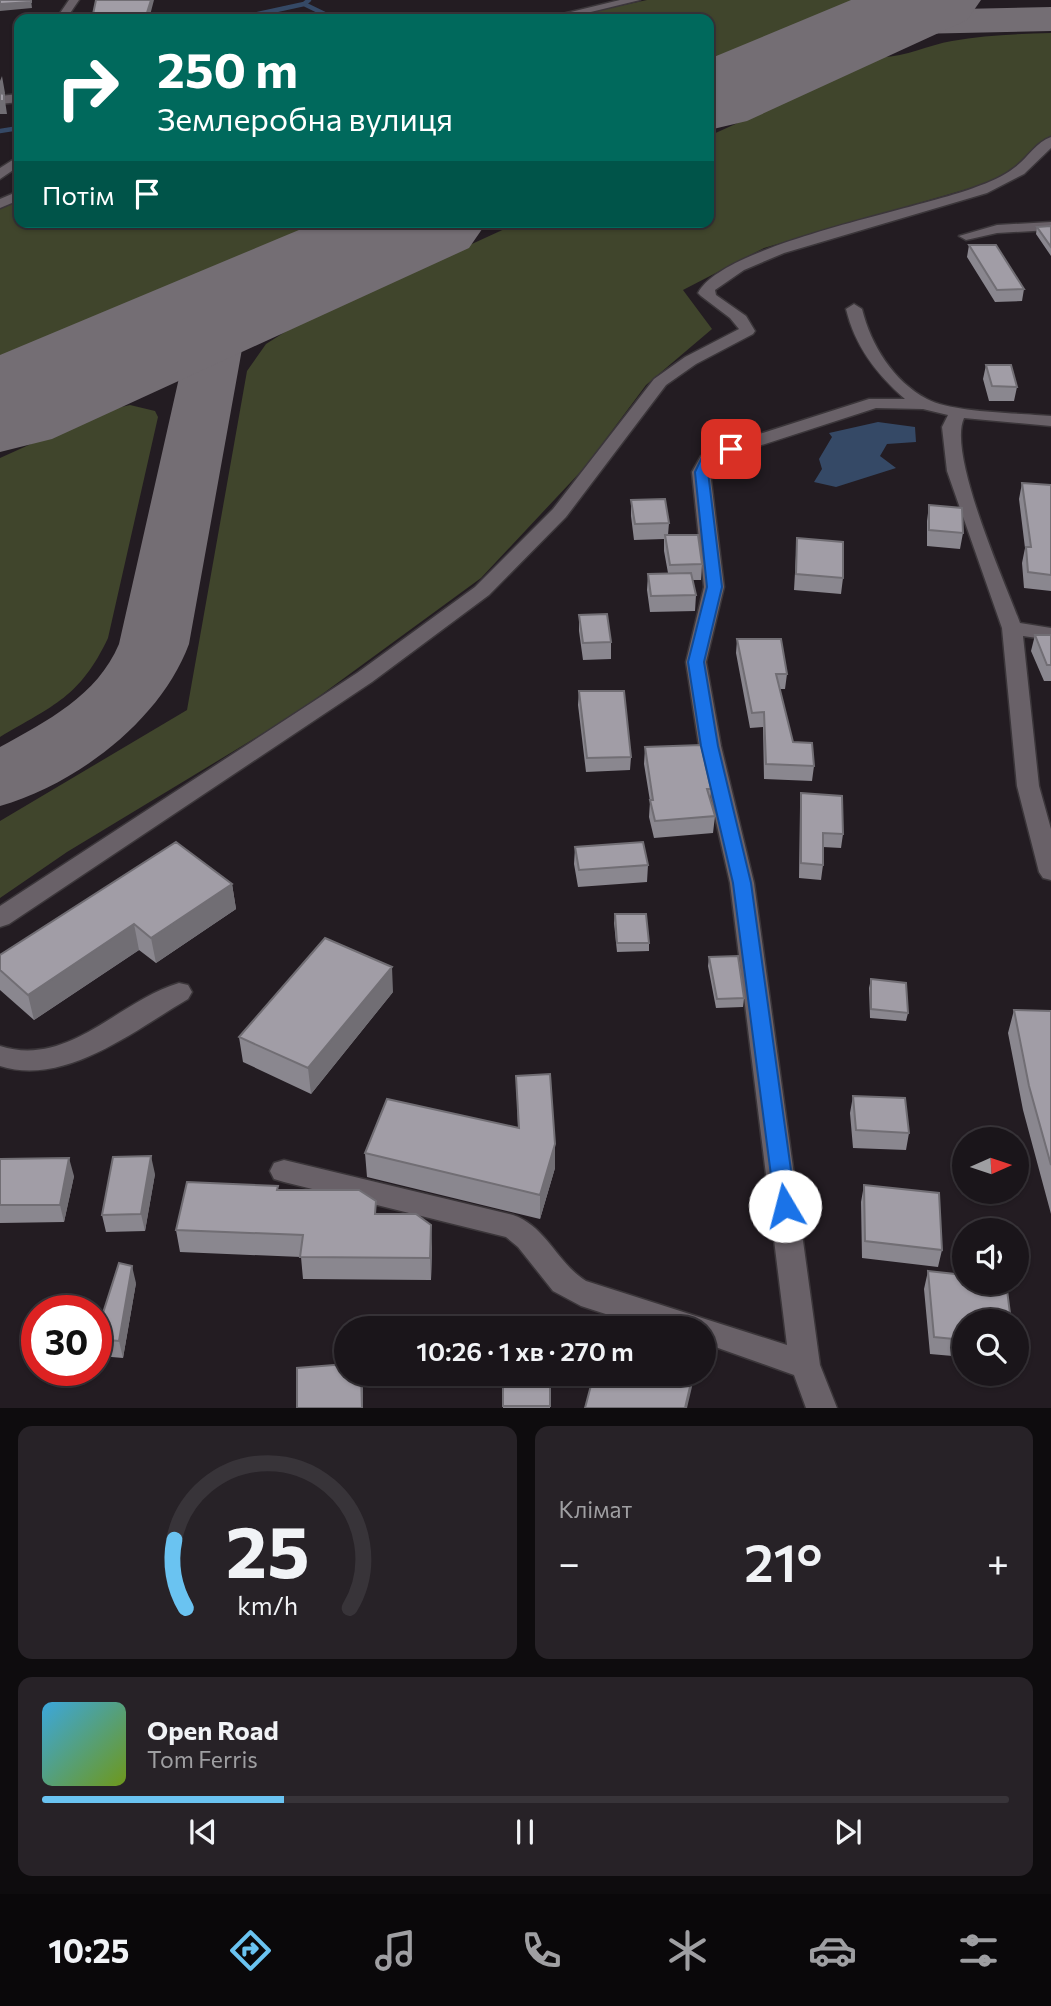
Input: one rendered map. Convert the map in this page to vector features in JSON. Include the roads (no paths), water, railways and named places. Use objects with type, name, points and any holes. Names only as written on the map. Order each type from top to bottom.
[{"type":"street","points":[[571,14],[635,0]]},
{"type":"street","points":[[0,918],[70,868],[195,791],[374,672],[484,589],[553,519],[592,473],[659,382],[686,363],[747,331],[746,324],[736,314],[712,300],[706,293],[709,287],[739,267],[779,250],[982,190],[1019,171],[1051,141]]},
{"type":"street","points":[[0,175],[14,164]]},
{"type":"street","points":[[966,236],[997,229],[1051,226]]},
{"type":"street","points":[[854,309],[857,325],[872,355],[906,393],[922,404]]},
{"type":"street","points":[[822,1408],[805,1365],[742,883],[710,746],[696,662],[714,587],[701,472],[707,460],[731,449],[875,403],[922,404],[958,412],[1051,421]]},
{"type":"street","points":[[958,412],[951,427],[956,471],[1012,628],[1028,786],[1051,872]]},
{"type":"street","points":[[1012,628],[1051,634]]},
{"type":"street","points":[[0,1056],[20,1062],[46,1059],[70,1052],[179,992]]},
{"type":"street","points":[[284,1171],[513,1227],[524,1232],[551,1272],[577,1292],[658,1316]]},
{"type":"street","points":[[716,1334],[805,1365]]},
{"type":"water","points":[[878,422],[915,427],[916,442],[887,444],[880,456],[896,468],[836,487],[814,482],[822,469],[819,459],[832,437],[829,433]]},
{"type":"waterway","points":[[304,4],[309,0]]},
{"type":"waterway","points":[[258,14],[304,4]]},
{"type":"waterway","points":[[304,4],[325,14]]},
{"type":"waterway","points":[[0,131],[14,129]]}]
